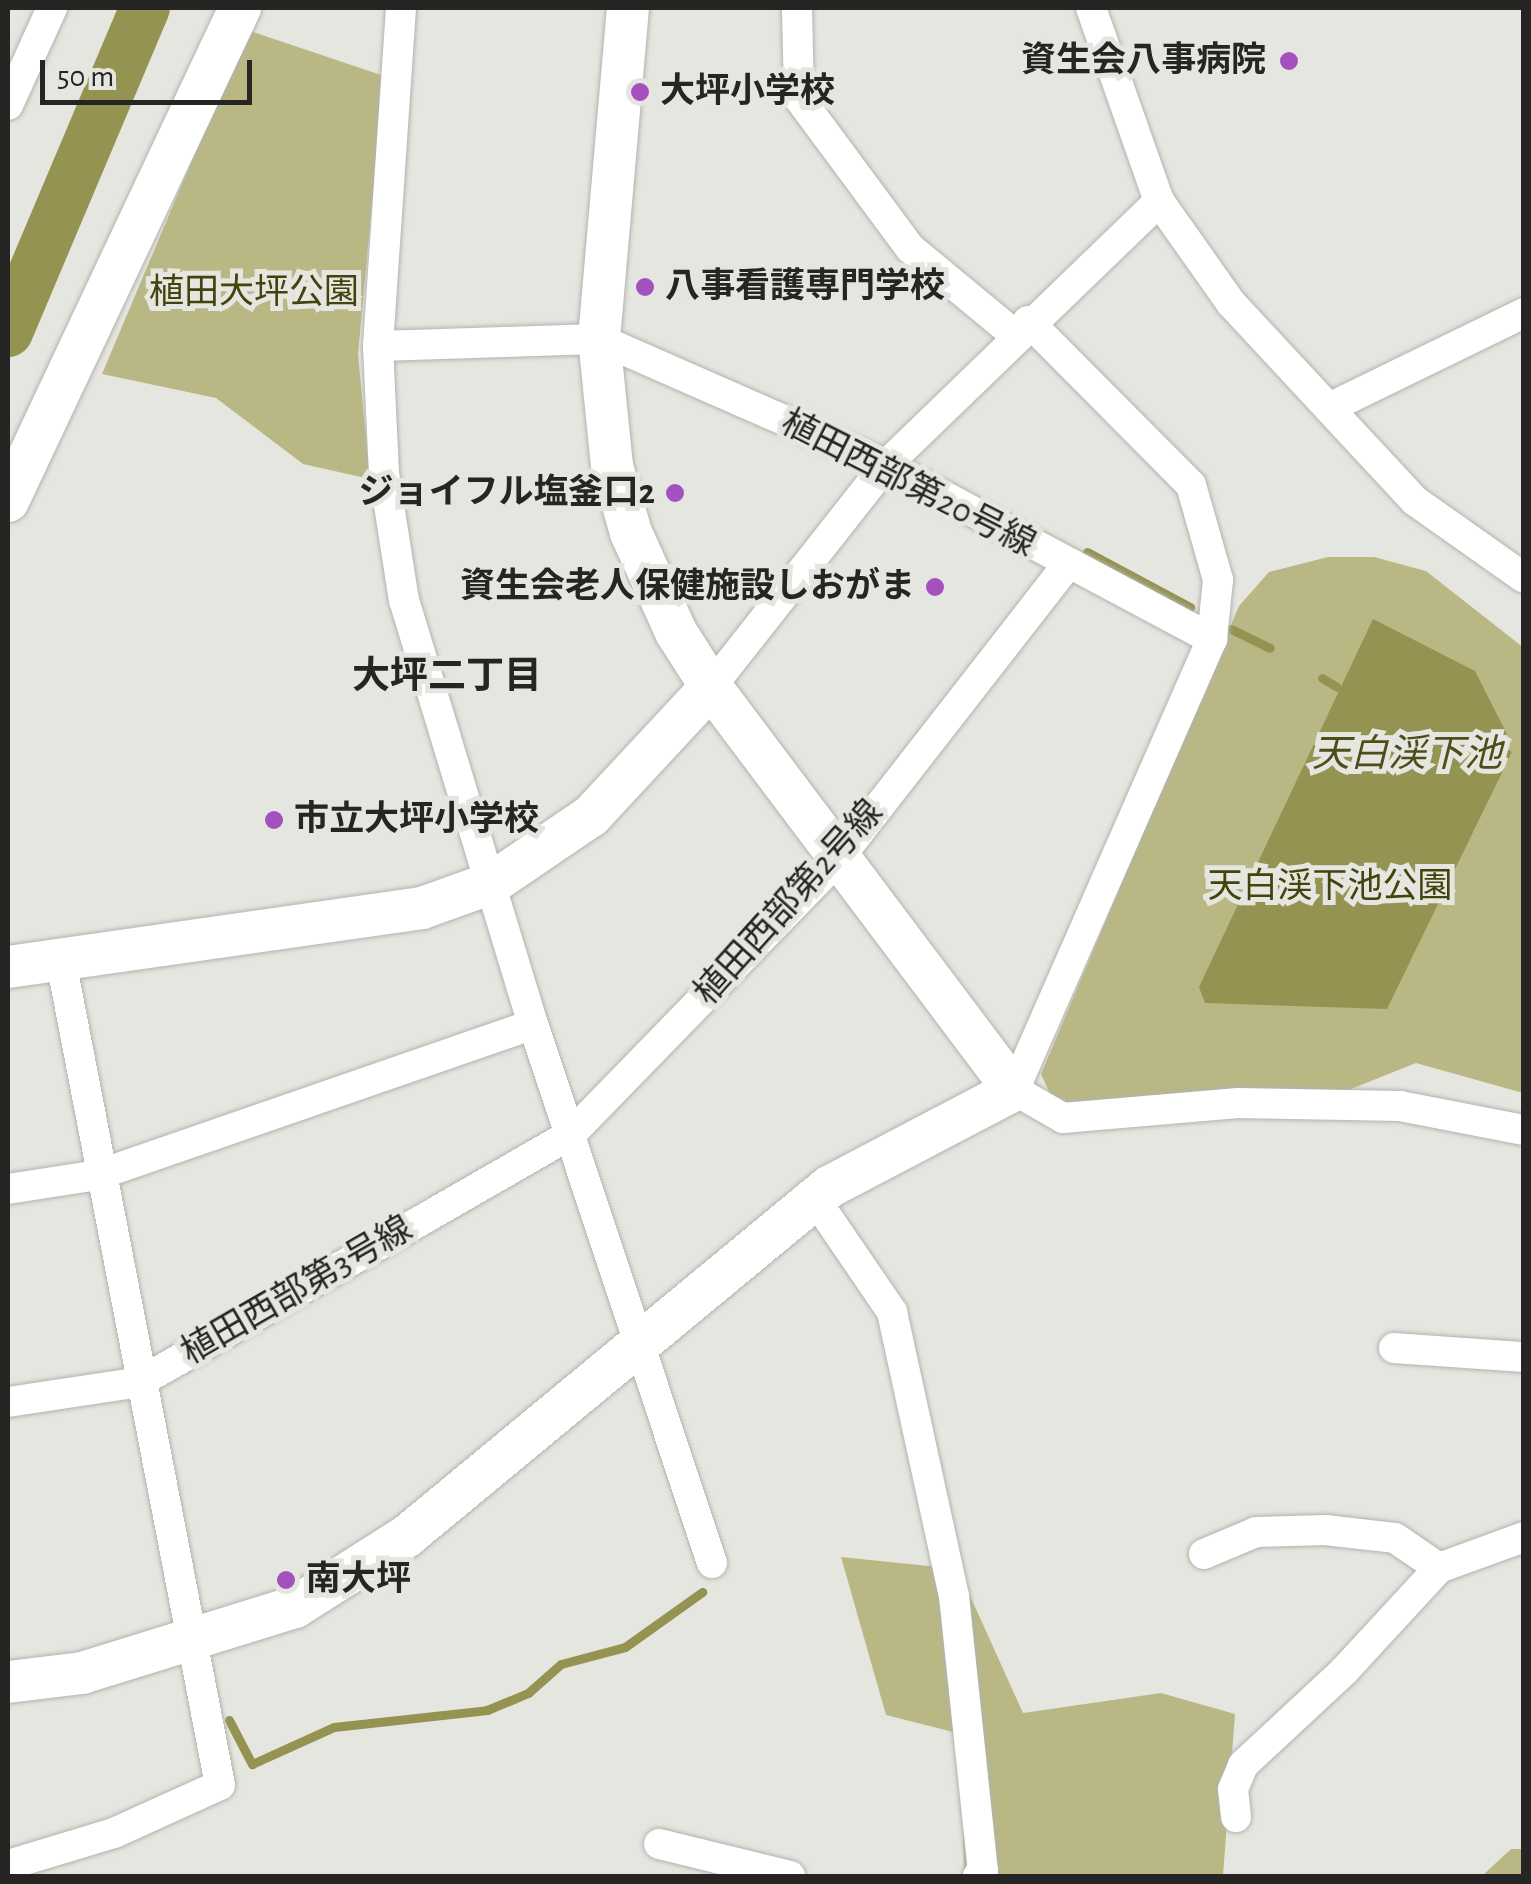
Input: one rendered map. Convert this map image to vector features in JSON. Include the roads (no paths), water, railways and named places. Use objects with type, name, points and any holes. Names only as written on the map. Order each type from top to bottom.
[{"type":"street","points":[[8,105],[52,8]]},
{"type":"street","points":[[8,501],[240,8]]},
{"type":"street","points":[[401,8],[378,346],[384,474],[404,600],[532,1024],[712,1563]]},
{"type":"street","points":[[628,8],[599,340],[612,466],[631,533],[676,632],[711,688],[1014,1090],[1063,1118],[1238,1103],[1400,1106],[1524,1130]]},
{"type":"street","points":[[8,1682],[82,1673],[196,1642],[295,1607],[407,1536],[814,1200],[1014,1090],[1212,639],[1218,580],[1190,485],[1022,328],[910,248],[799,98],[796,8]]},
{"type":"street","points":[[1091,8],[1159,201],[1231,303],[1414,501],[1524,578]]},
{"type":"street","points":[[8,967],[422,908],[492,883],[591,816],[711,688],[886,465],[1022,328],[1159,201]]},
{"type":"street","points":[[1329,408],[1524,313]]},
{"type":"street","points":[[378,346],[599,340]]},
{"type":"street","name":"植田西部第20号線","points":[[599,340],[886,465],[1212,639]]},
{"type":"street","name":"植田西部第2号線","points":[[571,1134],[839,858],[1066,564]]},
{"type":"street","points":[[8,1865],[114,1832],[220,1785],[196,1642],[98,1175],[61,960]]},
{"type":"street","points":[[8,1189],[98,1175],[532,1024]]},
{"type":"street","name":"植田西部第3号線","points":[[8,1402],[140,1382],[571,1134]]},
{"type":"street","points":[[814,1200],[892,1312],[954,1596],[983,1870],[978,1876]]},
{"type":"street","points":[[1394,1348],[1524,1357]]},
{"type":"street","points":[[1204,1554],[1256,1532],[1325,1530],[1394,1538],[1439,1568]]},
{"type":"street","points":[[1236,1817],[1233,1789],[1242,1765],[1344,1671],[1439,1568],[1524,1537]]},
{"type":"street","points":[[658,1844],[790,1876]]},
{"type":"water","name":"天白渓下池","points":[[1373,619],[1475,671],[1508,736],[1503,746],[1512,752],[1387,1009],[1205,1003],[1199,987]]},
{"type":"waterway","points":[[8,332],[145,8]]},
{"type":"waterway","points":[[1087,552],[1190,607]]},
{"type":"waterway","points":[[1231,629],[1270,648]]},
{"type":"waterway","points":[[1322,678],[1337,687]]},
{"type":"waterway","points":[[229,1720],[252,1764],[334,1727],[487,1710],[528,1693],[561,1664],[625,1647],[702,1592]]},
{"type":"place","name":"資生会八事病院","points":[[1289,61]]},
{"type":"place","name":"大坪小学校","points":[[640,92]]},
{"type":"place","name":"八事看護専門学校","points":[[645,287]]},
{"type":"place","name":"ジョイフル塩釜口2","points":[[675,493]]},
{"type":"place","name":"資生会老人保健施設しおがま","points":[[935,587]]},
{"type":"place","name":"市立大坪小学校","points":[[274,820]]},
{"type":"place","name":"南大坪","points":[[286,1580]]},
{"type":"district","name":"大坪二丁目","points":[[447,678]]},
{"type":"park label","name":"植田大坪公園","points":[[254,293]]},
{"type":"park label","name":"天白渓下池公園","points":[[1330,887]]}]
